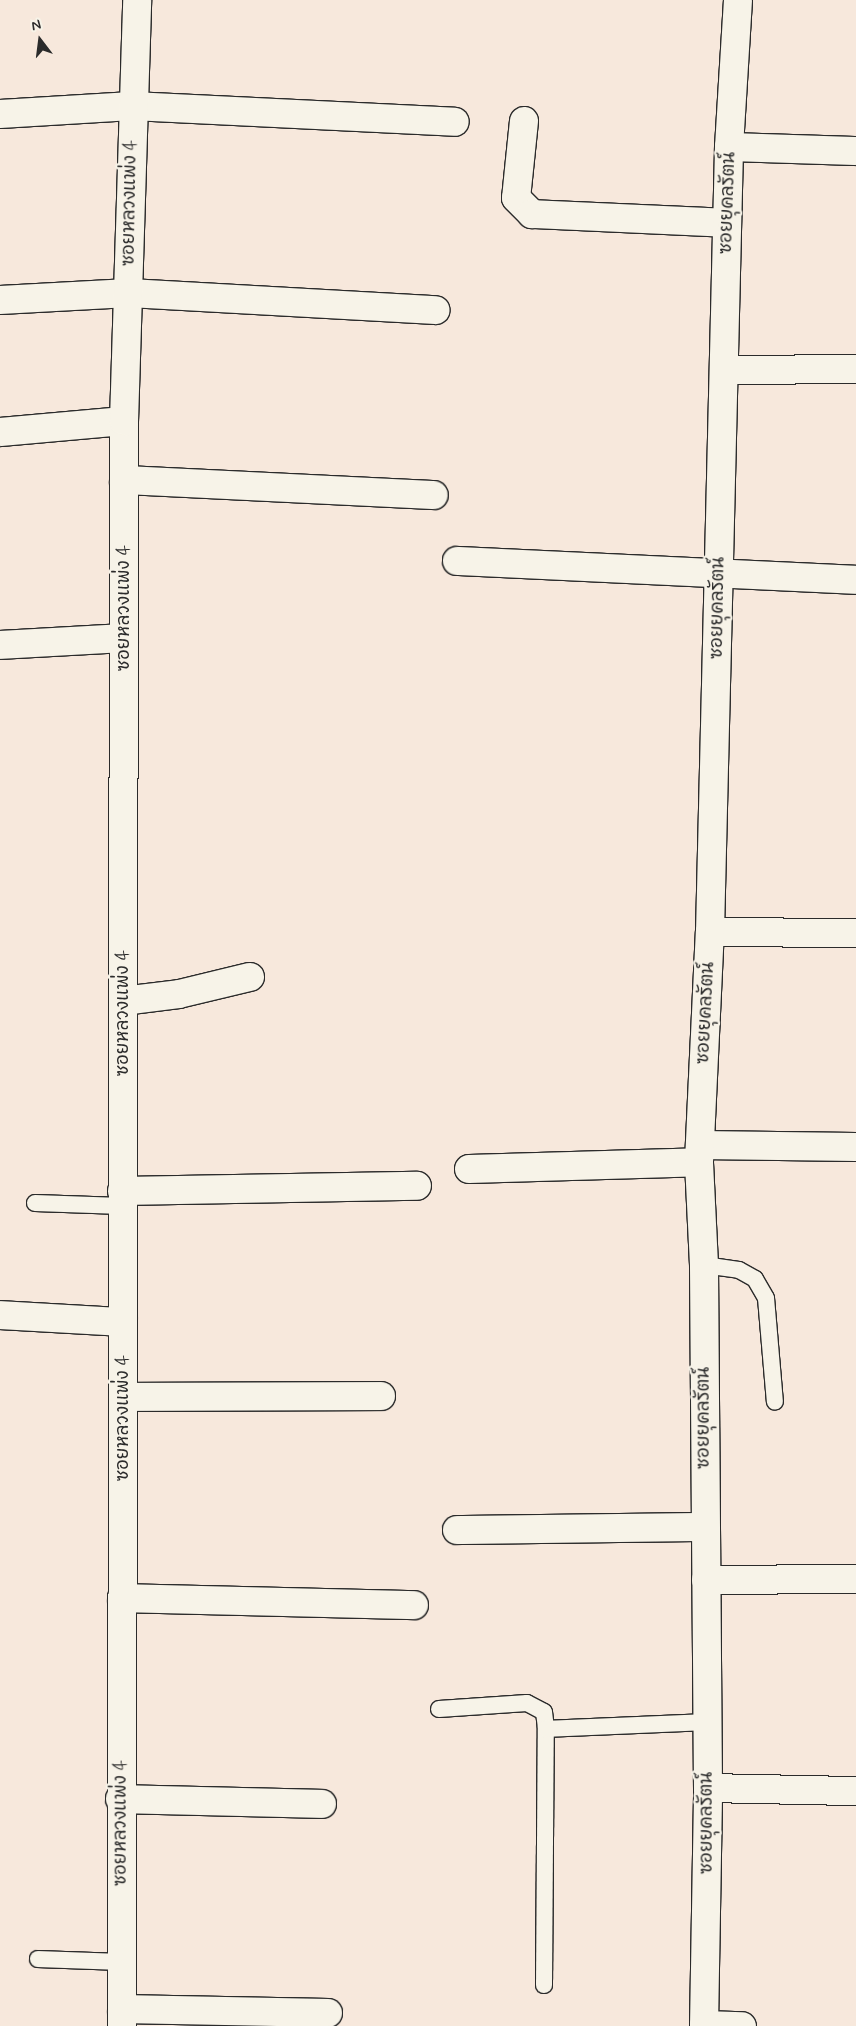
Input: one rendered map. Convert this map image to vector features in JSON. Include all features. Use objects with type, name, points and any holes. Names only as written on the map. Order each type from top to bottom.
[{"type":"street","name":"ซอยหลวงแพ่ง 4","points":[[122,2018],[120,1798],[123,1397],[124,421],[129,293],[132,106],[137,0]]},
{"type":"street","name":"ซอยยุคลรัตน์","points":[[704,2025],[708,1788],[706,1580],[703,1527],[704,1265],[699,1154],[710,932],[729,147],[738,0]]},
{"type":"street","points":[[0,114],[132,106],[455,122]]},
{"type":"street","points":[[524,121],[516,198],[532,214],[727,223]]},
{"type":"street","points":[[729,147],[856,151]]},
{"type":"street","points":[[0,300],[129,293],[436,310]]},
{"type":"street","points":[[724,370],[856,369]]},
{"type":"street","points":[[0,432],[124,421]]},
{"type":"street","points":[[124,480],[434,495]]},
{"type":"street","points":[[457,561],[718,577],[856,580]]},
{"type":"street","points":[[0,645],[124,638]]},
{"type":"street","points":[[710,932],[856,932]]},
{"type":"street","points":[[123,1001],[179,994],[250,978]]},
{"type":"street","points":[[469,1169],[699,1154],[856,1147]]},
{"type":"street","points":[[122,1198],[417,1186]]},
{"type":"street","points":[[0,1315],[123,1322]]},
{"type":"street","points":[[123,1397],[381,1396]]},
{"type":"street","points":[[456,1530],[703,1527]]},
{"type":"street","points":[[706,1580],[856,1579]]},
{"type":"street","points":[[122,1598],[414,1605]]},
{"type":"street","points":[[708,1788],[856,1791]]},
{"type":"street","points":[[120,1798],[322,1804]]},
{"type":"street","points":[[122,2018],[328,2013]]},
{"type":"street","points":[[704,2025],[742,2026]]},
{"type":"lane","points":[[35,1203],[122,1198]]},
{"type":"lane","points":[[704,1265],[739,1270],[755,1279],[766,1298],[775,1402]]},
{"type":"lane","points":[[439,1709],[527,1703],[544,1712],[546,1729],[544,1985]]},
{"type":"lane","points":[[546,1729],[706,1722]]},
{"type":"lane","points":[[38,1959],[121,1962]]}]
